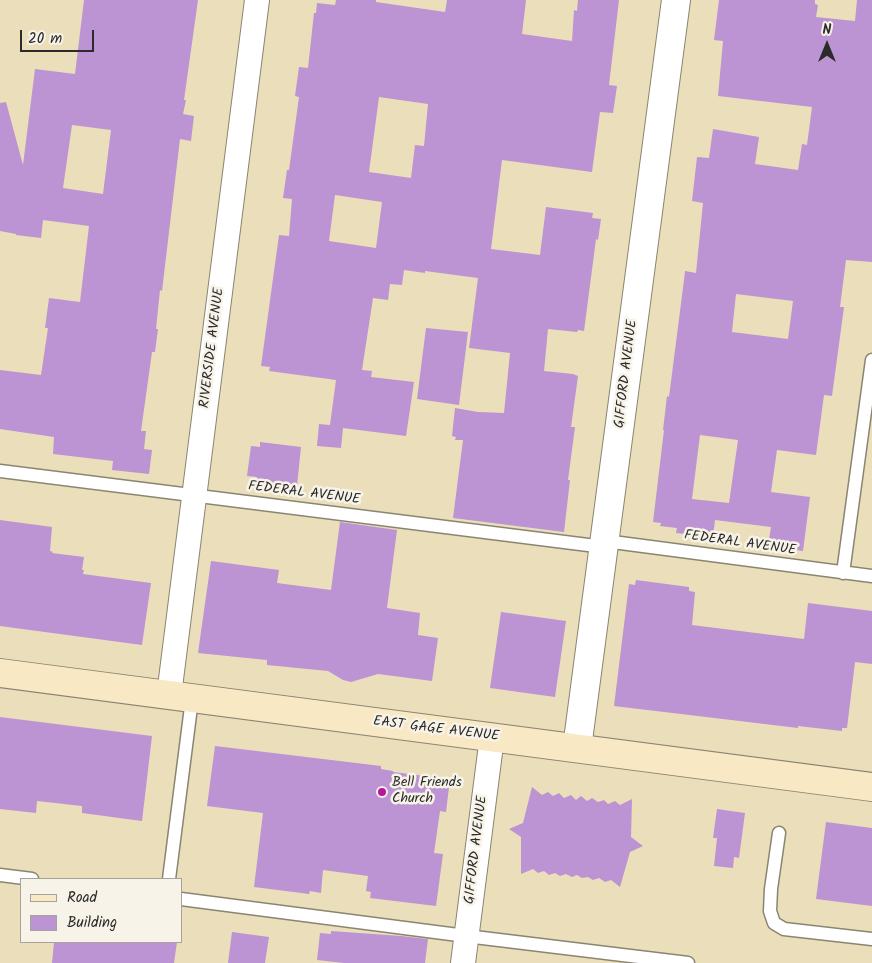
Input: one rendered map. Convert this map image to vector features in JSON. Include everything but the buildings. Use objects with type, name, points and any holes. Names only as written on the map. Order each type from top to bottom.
[{"type":"main road","name":"EAST GAGE AVENUE","points":[[0,673],[872,787]]},
{"type":"street","name":"RIVERSIDE AVENUE","points":[[181,697],[195,495],[257,0]]},
{"type":"street","name":"GIFFORD AVENUE","points":[[577,748],[676,0]]},
{"type":"street","name":"GIFFORD AVENUE","points":[[463,963],[492,737]]},
{"type":"lane","points":[[843,572],[872,360]]},
{"type":"lane","name":"FEDERAL AVENUE","points":[[0,471],[872,576]]},
{"type":"lane","points":[[169,878],[181,697]]},
{"type":"lane","points":[[779,833],[771,889],[770,911],[774,923],[784,929],[872,939]]},
{"type":"lane","points":[[0,875],[24,878]]},
{"type":"lane","points":[[182,899],[688,963]]},
{"type":"place","name":"Bell Friends Church","points":[[382,792]]}]
